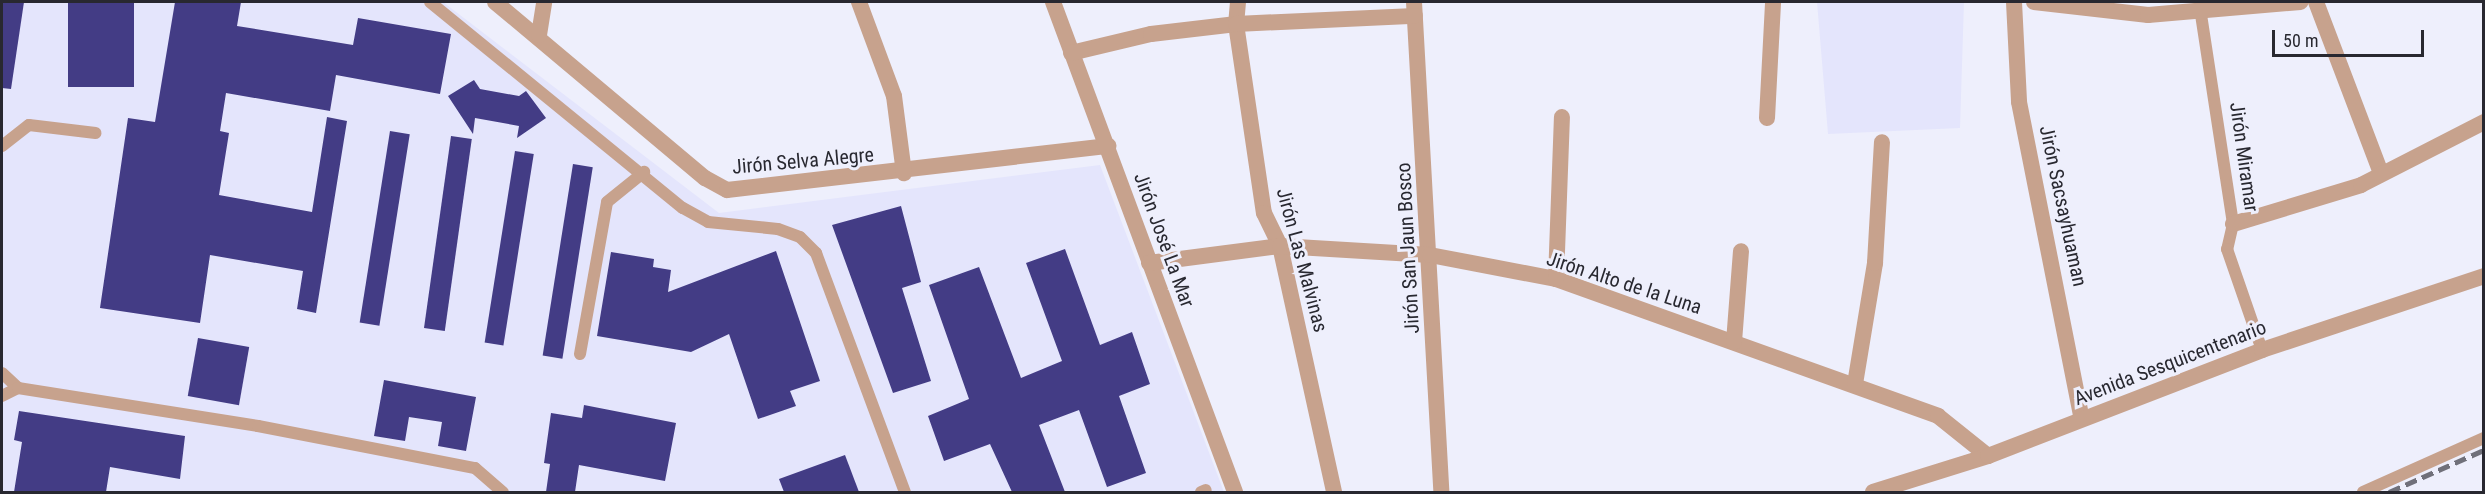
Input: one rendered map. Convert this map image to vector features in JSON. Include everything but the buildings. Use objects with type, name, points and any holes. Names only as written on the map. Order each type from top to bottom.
[{"type":"street","name":"Jirón Selva Alegre","points":[[495,2],[539,34],[705,178],[727,190],[904,173],[1108,146]]},
{"type":"street","points":[[539,34],[544,2]]},
{"type":"street","points":[[859,2],[894,96],[904,173]]},
{"type":"street","name":"Jirón José La Mar","points":[[1053,2],[1235,492]]},
{"type":"street","name":"Jirón Las Malvinas","points":[[1238,2],[1236,24],[1264,213],[1280,246],[1334,492]]},
{"type":"street","points":[[1767,118],[1773,2]]},
{"type":"street","name":"Jirón Sacsayhuaman","points":[[2014,2],[2019,102],[2082,419]]},
{"type":"street","points":[[2034,2],[2148,15],[2199,5],[2300,2]]},
{"type":"street","points":[[2316,2],[2380,173]]},
{"type":"street","points":[[1071,53],[1151,34],[1236,24],[1415,9]]},
{"type":"street","name":"Jirón San Jaun Bosco","points":[[1415,9],[1441,492]]},
{"type":"street","points":[[1556,279],[1562,117]]},
{"type":"street","points":[[2233,224],[2361,185],[2380,173],[2484,122]]},
{"type":"street","points":[[1855,384],[1875,263],[1882,142]]},
{"type":"street","name":"Jirón Alto de la Luna","points":[[1149,263],[1280,246],[1430,255],[1556,279],[1855,384],[1938,416],[1988,456]]},
{"type":"street","points":[[1734,342],[1741,250]]},
{"type":"street","name":"Avenida Sesquicentenario","points":[[1874,492],[1988,456],[2262,350],[2484,276]]},
{"type":"lane","points":[[430,2],[708,222],[778,229],[800,237],[816,253],[905,492]]},
{"type":"lane","name":"Jirón Miramar","points":[[2199,5],[2233,224],[2227,249],[2262,350]]},
{"type":"lane","points":[[2,146],[29,125],[96,133]]},
{"type":"lane","points":[[580,354],[607,201],[644,172]]},
{"type":"lane","points":[[2,374],[18,388],[475,468],[503,492]]},
{"type":"lane","points":[[2,396],[18,388]]},
{"type":"lane","points":[[2363,492],[2484,438]]},
{"type":"shaded area","points":[[2,2],[443,2],[719,213],[1100,165],[1224,492],[2,492]]},
{"type":"shaded area","points":[[1817,2],[1964,2],[1960,128],[1828,134]]},
{"type":"railway","points":[[2389,492],[2484,450]]}]
